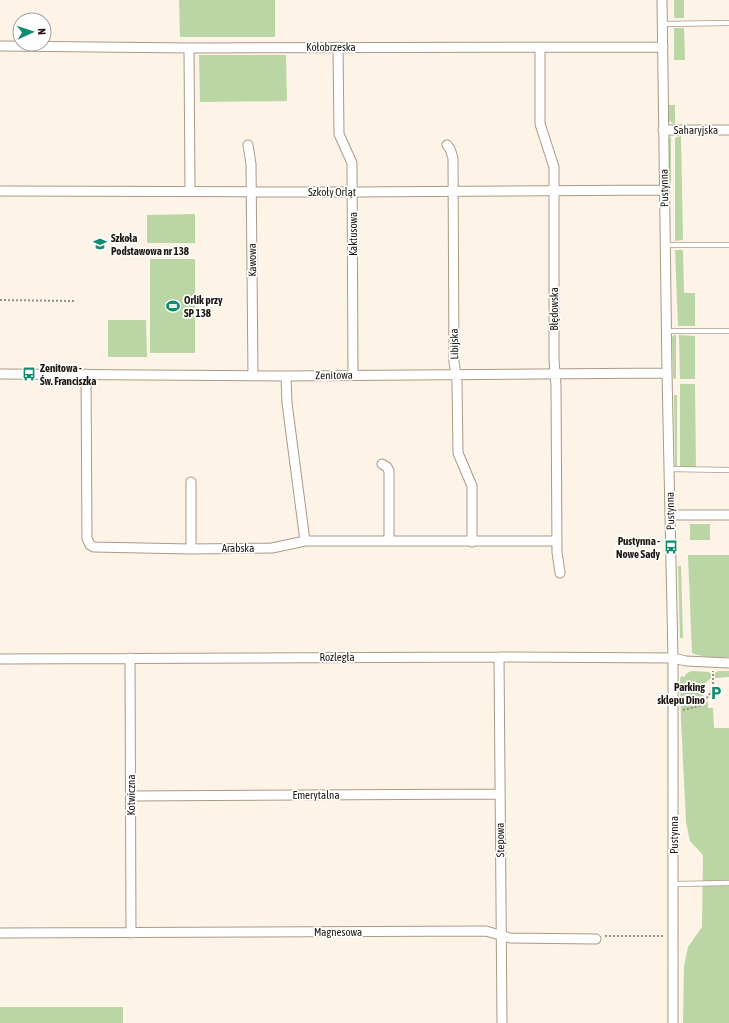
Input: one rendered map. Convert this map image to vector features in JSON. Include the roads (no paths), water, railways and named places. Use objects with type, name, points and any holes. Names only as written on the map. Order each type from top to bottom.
[{"type":"street","name":"Pustynna","points":[[662,0],[666,331],[674,713],[673,1023]]},
{"type":"street","name":"Kołobrzeska","points":[[0,46],[189,48],[663,47]]},
{"type":"street","name":"Kaktusowa","points":[[338,47],[339,134],[351,160],[353,375]]},
{"type":"street","name":"Błędowska","points":[[540,47],[540,124],[554,167],[554,359],[556,374],[557,552],[560,573]]},
{"type":"street","points":[[189,48],[190,191]]},
{"type":"street","name":"Saharyjska","points":[[664,130],[729,130]]},
{"type":"street","name":"Kawowa","points":[[248,145],[251,164],[253,376]]},
{"type":"street","name":"Libijska","points":[[446,145],[450,149],[453,158],[454,362],[456,374],[458,453],[472,486],[472,542]]},
{"type":"street","name":"Szkoły Orląt","points":[[0,191],[453,192],[664,190]]},
{"type":"street","name":"Zenitowa","points":[[0,374],[286,376],[667,373]]},
{"type":"street","name":"Arabska","points":[[86,374],[88,542],[90,545],[98,548],[276,548],[305,541],[557,541]]},
{"type":"street","points":[[286,376],[287,403],[305,541]]},
{"type":"street","points":[[382,464],[387,467],[389,471],[389,540]]},
{"type":"street","points":[[191,482],[191,549]]},
{"type":"street","points":[[670,515],[729,515]]},
{"type":"street","name":"Rozległa","points":[[0,659],[499,657],[673,658],[686,661],[729,663]]},
{"type":"street","name":"Stepowa","points":[[499,657],[502,1023]]},
{"type":"street","name":"Kotwiczna","points":[[130,658],[131,932]]},
{"type":"street","name":"Emerytalna","points":[[131,796],[500,794]]},
{"type":"street","name":"Magnesowa","points":[[0,933],[486,931],[517,939],[596,939]]},
{"type":"lane","points":[[663,24],[729,23]]},
{"type":"lane","points":[[665,245],[729,245]]},
{"type":"lane","points":[[666,331],[729,331]]},
{"type":"lane","points":[[669,469],[729,470]]},
{"type":"lane","points":[[674,884],[729,884]]},
{"type":"place","name":"Szkoła Podstawowa nr 138","points":[[100,244]]},
{"type":"place","name":"Orlik przy SP 138","points":[[173,306]]},
{"type":"place","name":"Zenitowa - Św. Franciszka","points":[[29,374]]},
{"type":"place","name":"Pustynna - Nowe Sady","points":[[671,547]]},
{"type":"place","name":"Parking sklepu Dino","points":[[716,693]]}]
